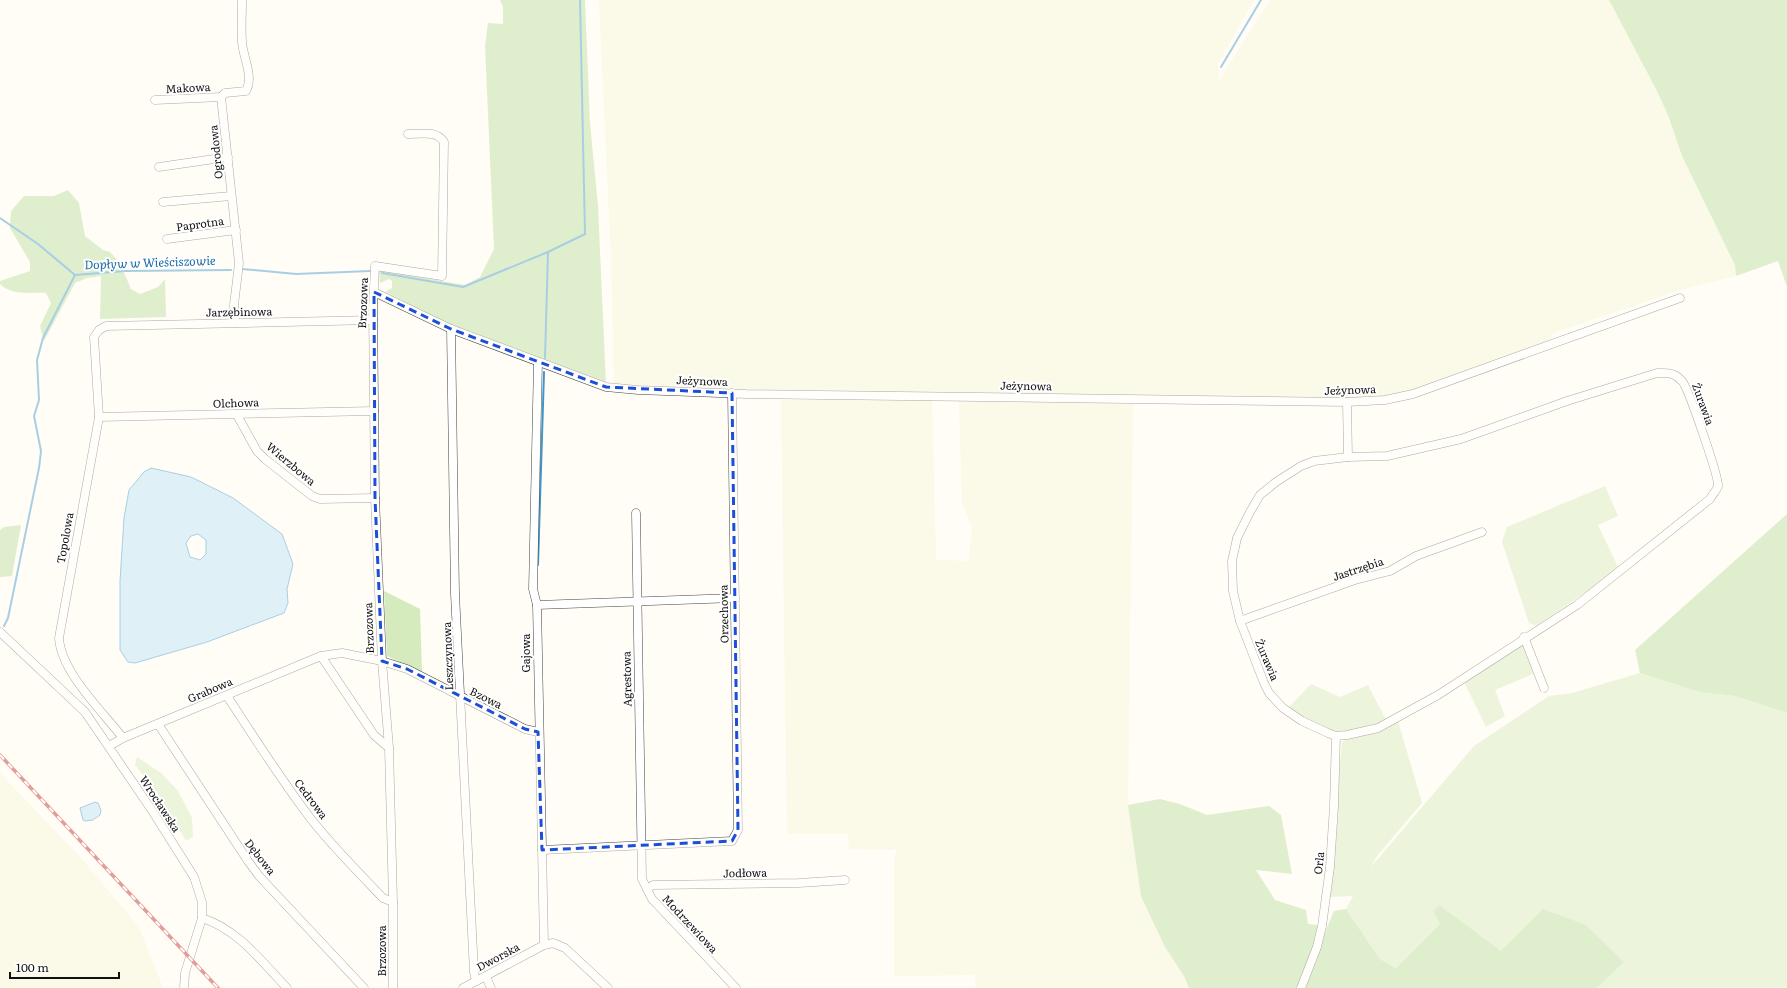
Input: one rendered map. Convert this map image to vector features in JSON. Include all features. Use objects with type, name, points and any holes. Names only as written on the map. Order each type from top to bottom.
[{"type":"street","points":[[221,97],[225,93],[246,91],[248,87],[246,61],[242,42],[242,0]]},
{"type":"street","name":"Makowa","points":[[155,100],[221,97]]},
{"type":"street","name":"Ogrodowa","points":[[221,97],[239,263],[234,305],[235,323]]},
{"type":"street","name":"Brzozowa","points":[[393,988],[393,902],[389,748],[382,661],[375,498],[373,320],[375,266],[442,276],[444,142],[441,136],[436,134],[408,134]]},
{"type":"street","points":[[159,167],[228,157]]},
{"type":"street","points":[[163,202],[231,196]]},
{"type":"street","name":"Paprotna","points":[[167,239],[236,230]]},
{"type":"street","name":"Jeżynowa","points":[[374,292],[451,329],[606,387],[732,393],[1347,402],[1385,400],[1413,394],[1680,298]]},
{"type":"street","name":"Jarzębinowa","points":[[106,326],[373,320]]},
{"type":"street","name":"Topolowa","points":[[106,326],[94,337],[99,417],[59,638],[59,648],[69,671],[123,738]]},
{"type":"street","name":"Leszczynowa","points":[[451,329],[455,594],[474,972],[476,981]]},
{"type":"street","name":"Gajowa","points":[[538,362],[533,589],[536,605],[544,945]]},
{"type":"street","name":"Żurawia","points":[[1671,372],[1683,381],[1691,398],[1716,471],[1718,486],[1710,499],[1588,596],[1464,678],[1391,722],[1370,732],[1336,736],[1302,721],[1283,708],[1269,693],[1240,621],[1233,591],[1232,561],[1243,524],[1260,495],[1287,473],[1301,466],[1314,461],[1348,457],[1387,456],[1461,439],[1567,401],[1657,373],[1671,372]]},
{"type":"street","name":"Orzechowa","points":[[641,844],[732,840],[738,830],[732,393]]},
{"type":"street","points":[[1347,402],[1348,457]]},
{"type":"street","name":"Olchowa","points":[[99,417],[374,411]]},
{"type":"street","name":"Wierzbowa","points":[[237,415],[257,451],[312,496],[320,499],[375,498]]},
{"type":"street","name":"Agrestowa","points":[[636,513],[641,844]]},
{"type":"street","name":"Jastrzębia","points":[[1240,621],[1356,580],[1390,571],[1416,556],[1482,532]]},
{"type":"street","points":[[536,605],[637,603],[735,598]]},
{"type":"street","name":"Wrocławska","points":[[0,632],[85,712],[109,746],[194,877],[202,902],[202,918]]},
{"type":"street","points":[[1524,637],[1544,688]]},
{"type":"street","name":"Grabowa","points":[[109,746],[123,738],[321,656],[342,653],[382,661]]},
{"type":"street","points":[[321,656],[374,735],[389,748]]},
{"type":"street","name":"Bzowa","points":[[382,661],[407,669],[460,698],[525,729],[538,732]]},
{"type":"street","name":"Cedrowa","points":[[227,696],[288,788],[311,819],[336,849],[383,898],[393,902]]},
{"type":"street","name":"Dębowa","points":[[158,724],[259,876],[364,988]]},
{"type":"street","name":"Orla","points":[[1301,988],[1317,948],[1325,904],[1330,867],[1334,806],[1336,736]]},
{"type":"street","points":[[542,850],[641,844]]},
{"type":"street","name":"Modrzewiowa","points":[[641,844],[642,879],[652,899],[736,988]]},
{"type":"street","name":"Jodłowa","points":[[646,889],[653,885],[799,883],[844,880]]},
{"type":"street","points":[[184,988],[185,973],[202,918],[220,925],[235,934],[287,988]]},
{"type":"street","points":[[544,945],[553,943],[565,948],[608,988]]},
{"type":"street","name":"Dworska","points":[[463,988],[544,945]]},
{"type":"street","points":[[486,977],[491,988]]},
{"type":"highlighted area","points":[[374,292],[451,329],[606,387],[732,393],[738,830],[732,841],[542,850],[538,732],[525,729],[407,669],[382,661],[375,498]]},
{"type":"shaded area","points":[[599,0],[1254,0],[1218,64],[1219,80],[1270,0],[1609,0],[1657,91],[1668,115],[1682,156],[1735,265],[1736,276],[1684,289],[1553,333],[1551,339],[1448,379],[1403,394],[1378,398],[1230,399],[1009,393],[733,389],[614,385],[611,258]]},
{"type":"shaded area","points":[[781,400],[932,401],[936,560],[969,561],[972,527],[962,502],[959,400],[1133,404],[1128,805],[1165,947],[1184,976],[1189,988],[976,988],[975,975],[894,976],[894,856],[898,850],[849,849],[848,834],[787,834]]},
{"type":"shaded area","points":[[0,773],[80,857],[139,927],[163,988],[0,988]]},
{"type":"green space","points":[[500,0],[585,0],[590,123],[598,206],[606,384],[451,325],[385,292],[392,288],[392,281],[389,279],[380,283],[379,270],[465,285],[480,277],[494,249],[485,46],[488,23],[503,24],[503,7]]},
{"type":"green space","points":[[1609,0],[1787,0],[1787,287],[1778,261],[1736,276],[1735,265],[1682,156],[1668,115],[1657,91]]},
{"type":"green space","points":[[68,190],[79,203],[85,236],[103,250],[110,252],[120,263],[131,289],[140,294],[158,287],[165,279],[166,317],[100,319],[101,276],[87,278],[75,283],[44,341],[40,326],[51,303],[46,293],[16,292],[5,288],[0,284],[0,281],[30,271],[30,262],[10,228],[11,211],[24,196],[54,196]]},
{"type":"green space","points":[[1605,486],[1618,516],[1598,525],[1618,567],[1592,588],[1536,626],[1529,623],[1502,542],[1507,527]]},
{"type":"green space","points":[[1787,514],[1787,713],[1735,696],[1699,692],[1640,673],[1635,650]]},
{"type":"green space","points":[[21,525],[12,576],[0,577],[0,530],[4,527]]},
{"type":"green space","points":[[384,591],[420,609],[422,673],[387,656]]},
{"type":"green space","points":[[1519,645],[1525,646],[1533,674],[1495,690],[1505,716],[1486,727],[1464,682]]},
{"type":"green space","points":[[1640,673],[1699,692],[1735,696],[1787,713],[1787,988],[1597,988],[1624,962],[1501,951],[1440,924],[1396,968],[1380,959],[1346,909],[1353,896],[1330,897],[1337,832],[1339,774],[1342,742],[1346,739],[1380,732],[1398,721],[1422,803],[1377,856],[1371,867],[1474,746],[1549,696],[1572,693]]},
{"type":"green space","points":[[1311,684],[1340,697],[1368,685],[1387,722],[1348,731],[1332,730],[1316,725],[1289,707]]},
{"type":"green space","points":[[137,757],[161,773],[178,791],[192,818],[193,837],[186,841],[158,794],[135,765]]},
{"type":"green space","points":[[1160,799],[1180,804],[1207,815],[1269,806],[1281,815],[1292,874],[1256,870],[1275,900],[1306,910],[1308,924],[1318,925],[1323,937],[1334,911],[1346,909],[1380,959],[1396,968],[1440,924],[1433,911],[1439,905],[1501,951],[1543,909],[1586,925],[1624,962],[1597,988],[1189,988],[1184,976],[1165,947],[1141,896],[1128,805]]},
{"type":"water","points":[[151,468],[191,477],[233,498],[282,534],[293,564],[287,589],[288,603],[284,613],[207,642],[135,663],[128,662],[120,650],[120,581],[124,518],[129,490],[144,472]],"holes":[[[198,534],[206,540],[206,554],[200,560],[190,557],[186,543],[191,536]]]},
{"type":"water","points":[[95,802],[98,803],[101,810],[100,815],[93,820],[83,820],[80,808]]},
{"type":"waterway","points":[[382,273],[463,287],[548,252],[585,234],[580,0]]},
{"type":"waterway","points":[[1221,67],[1261,0]]},
{"type":"waterway","points":[[0,218],[38,244],[75,275]]},
{"type":"waterway","points":[[545,358],[548,252]]},
{"type":"waterway","name":"Dopływ w Wieściszowie","points":[[242,269],[296,274],[370,271]]},
{"type":"waterway","name":"Dopływ w Wieściszowie","points":[[4,626],[8,618],[39,468],[41,451],[34,416],[39,400],[37,360],[43,338],[75,275],[125,271],[231,270]]},
{"type":"waterway","points":[[538,565],[544,372]]},
{"type":"railway","points":[[0,755],[218,988]]}]
